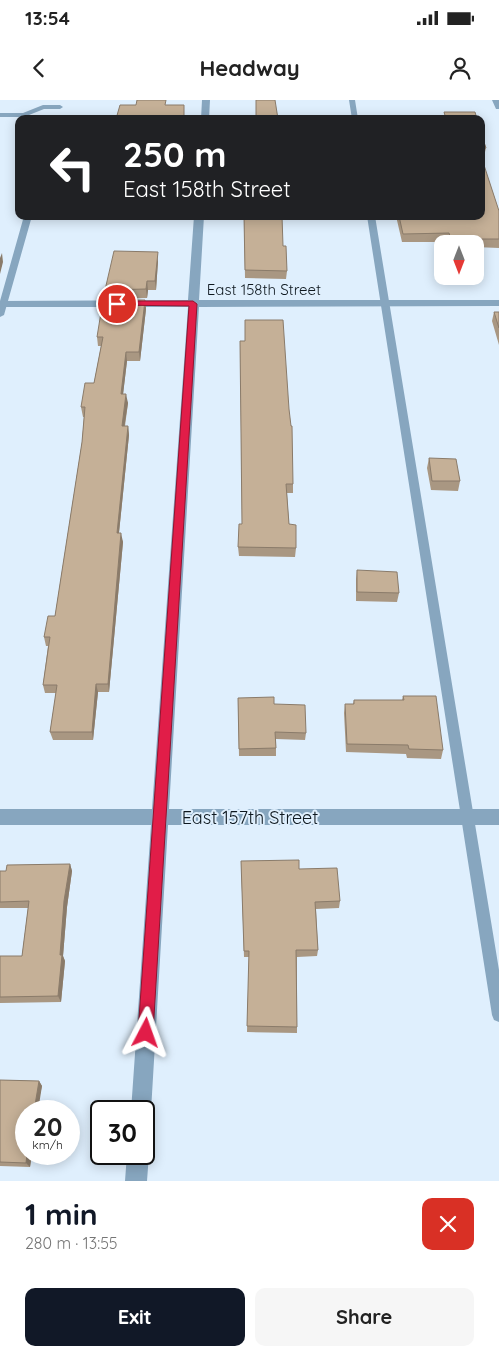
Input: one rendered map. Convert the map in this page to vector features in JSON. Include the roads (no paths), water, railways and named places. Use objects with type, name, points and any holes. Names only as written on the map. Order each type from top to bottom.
[{"type":"street","points":[[205,115],[206,100]]},
{"type":"street","points":[[496,100],[499,107]]},
{"type":"street","points":[[142,1100],[199,220]]},
{"type":"street","name":"East 158th Street","points":[[1,308],[193,304],[499,303]]},
{"type":"street","name":"East 157th Street","points":[[0,817],[499,817]]},
{"type":"street","points":[[136,1181],[137,1165]]},
{"type":"lane","points":[[352,100],[355,115]]},
{"type":"lane","points":[[0,115],[24,115],[43,107],[60,106]]},
{"type":"lane","points":[[1,308],[27,220]]},
{"type":"lane","points":[[372,220],[499,1015]]}]
